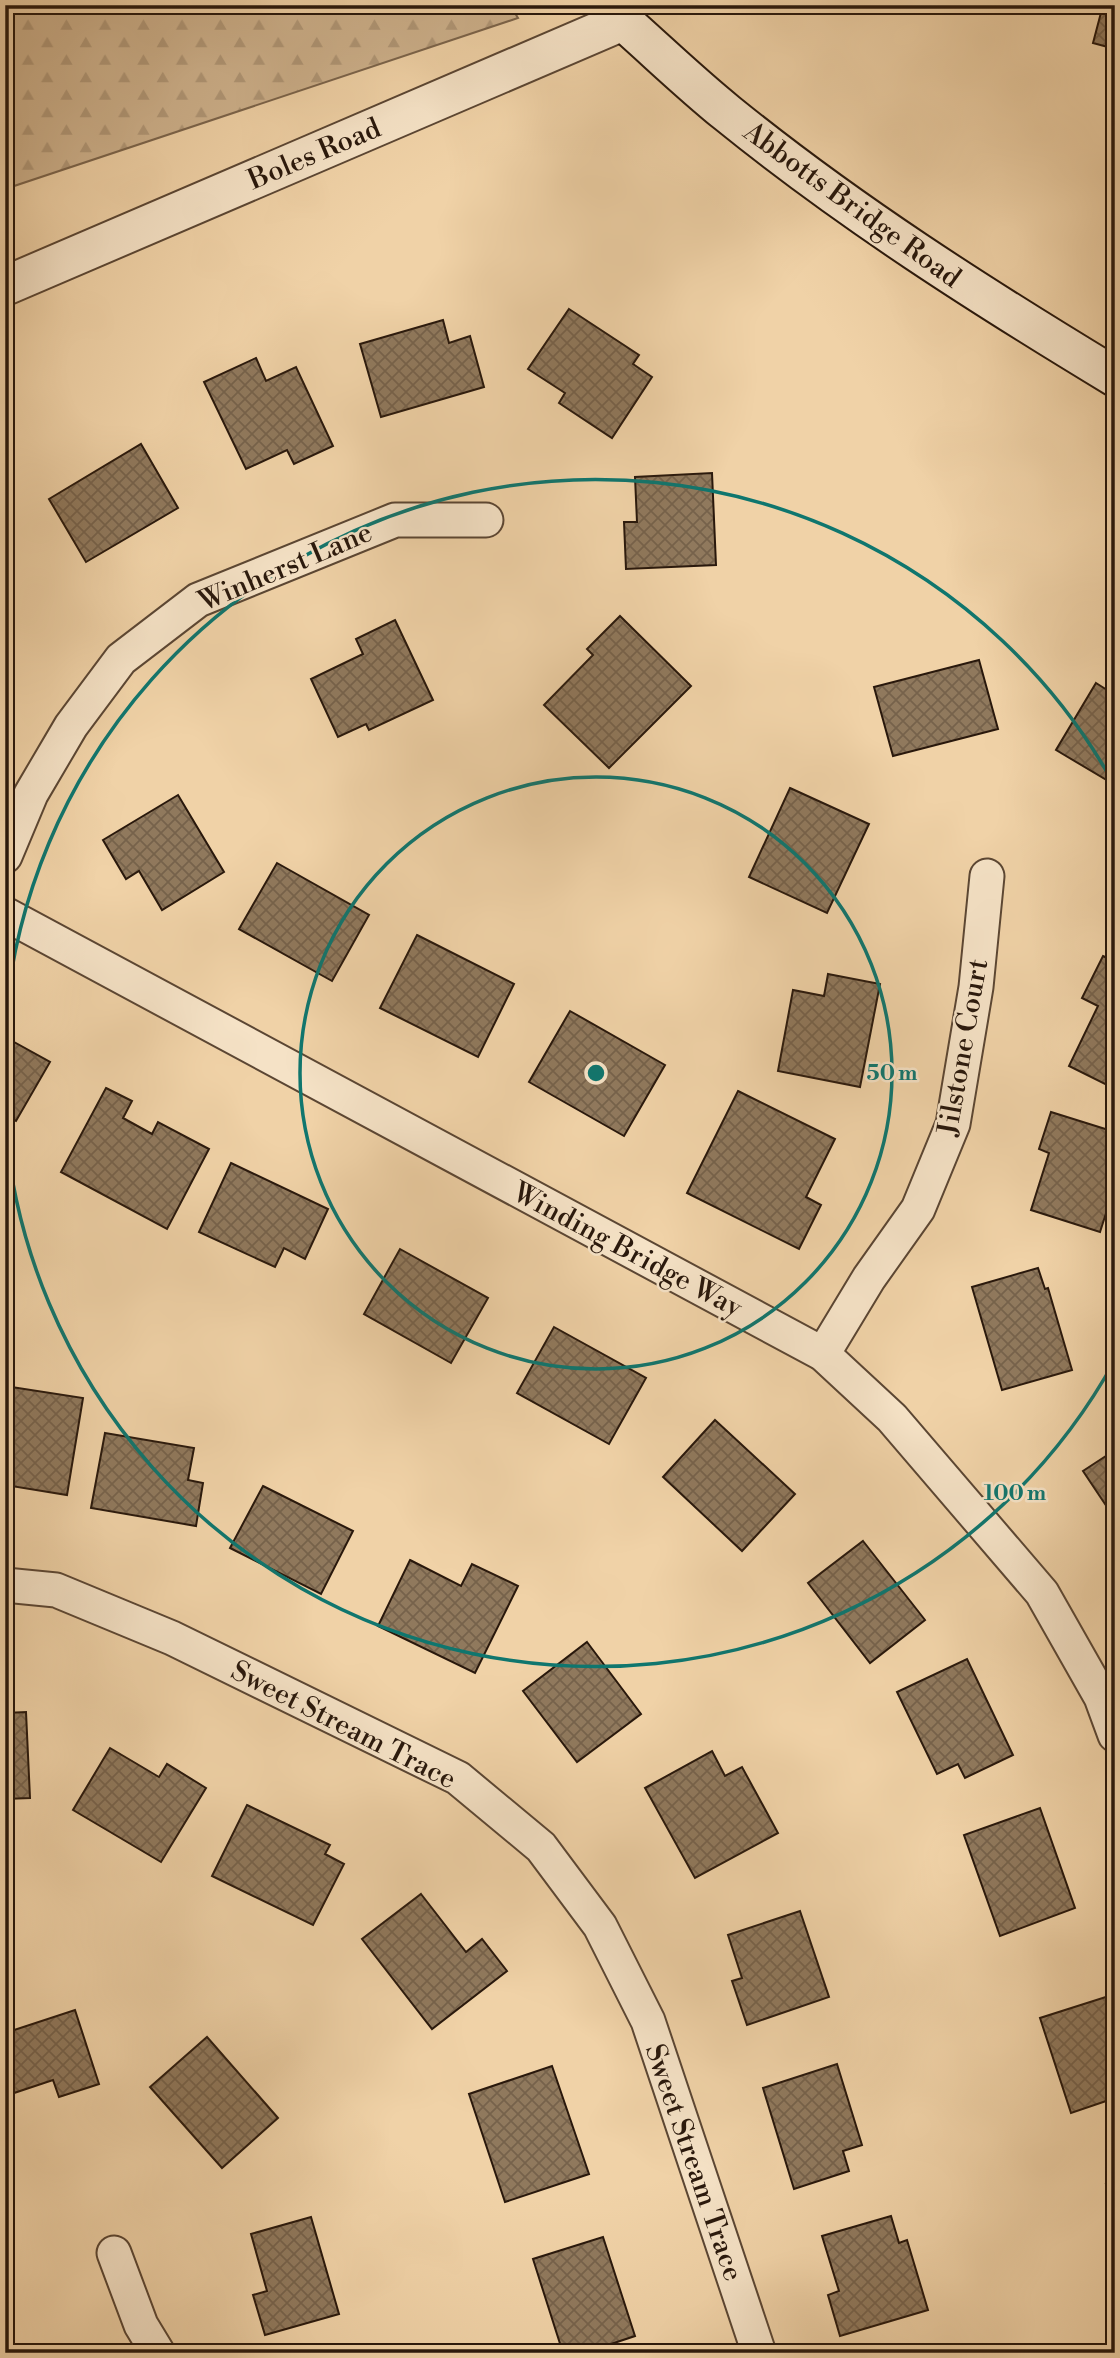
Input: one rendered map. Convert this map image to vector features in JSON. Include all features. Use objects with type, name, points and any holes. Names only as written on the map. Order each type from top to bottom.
[{"type":"street","name":"Boles Road","points":[[5,286],[618,13]]},
{"type":"street","name":"Abbotts Bridge Road","points":[[618,13],[726,112],[847,204],[909,249],[1115,377]]},
{"type":"street","name":"Winherst Lane","points":[[5,856],[38,782],[71,726],[121,659],[198,600],[395,520],[486,520]]},
{"type":"street","name":"Jilstone Court","points":[[823,1354],[870,1278],[918,1209],[953,1124],[976,987],[987,876]]},
{"type":"street","name":"Winding Bridge Way","points":[[5,914],[823,1354],[892,1418],[1042,1592],[1101,1698],[1115,1735]]},
{"type":"street","name":"Sweet Stream Trace","points":[[5,1585],[56,1590],[222,1662],[458,1778],[541,1847],[600,1926],[648,2021],[759,2353]]},
{"type":"street","points":[[114,2253],[141,2325],[158,2353]]},
{"type":"green space","points":[[5,5],[510,5],[518,18],[5,189]]},
{"type":"building","points":[[1103,5],[1115,5],[1115,49],[1093,43]]},
{"type":"building","points":[[569,309],[639,355],[633,364],[652,377],[612,438],[559,403],[565,393],[528,369]]},
{"type":"building","points":[[443,320],[449,343],[470,336],[484,387],[381,417],[360,344]]},
{"type":"building","points":[[256,358],[266,381],[296,367],[333,446],[294,464],[287,450],[246,469],[204,382]]},
{"type":"building","points":[[141,444],[178,508],[86,562],[49,499]]},
{"type":"building","points":[[712,473],[716,565],[626,569],[624,522],[637,522],[635,477]]},
{"type":"building","points":[[620,616],[691,686],[609,768],[544,705],[593,655],[587,649]]},
{"type":"building","points":[[395,620],[433,700],[369,730],[366,724],[338,737],[311,679],[363,654],[356,639]]},
{"type":"building","points":[[979,660],[998,729],[893,756],[874,687]]},
{"type":"building","points":[[1096,683],[1115,695],[1115,785],[1056,750]]},
{"type":"building","points":[[790,788],[869,824],[827,913],[749,877]]},
{"type":"building","points":[[178,795],[224,872],[162,910],[139,871],[126,879],[103,840]]},
{"type":"building","points":[[277,863],[369,915],[332,981],[239,929]]},
{"type":"building","points":[[417,935],[514,984],[478,1057],[380,1008]]},
{"type":"building","points":[[1103,956],[1115,962],[1115,1089],[1069,1066],[1098,1006],[1082,998]]},
{"type":"building","points":[[828,974],[880,984],[860,1087],[778,1071],[793,990],[824,996]]},
{"type":"building","points":[[570,1011],[665,1065],[624,1136],[529,1082]]},
{"type":"building","points":[[5,1037],[50,1062],[16,1121],[5,1115]]},
{"type":"building","points":[[106,1088],[132,1101],[123,1118],[152,1134],[158,1122],[209,1149],[167,1229],[61,1172]]},
{"type":"building","points":[[738,1091],[835,1139],[806,1197],[821,1205],[799,1249],[687,1193]]},
{"type":"building","points":[[1051,1112],[1115,1132],[1115,1185],[1100,1232],[1031,1210],[1049,1153],[1039,1149]]},
{"type":"building","points":[[231,1163],[328,1209],[305,1259],[284,1248],[275,1267],[199,1232]]},
{"type":"building","points":[[400,1249],[488,1298],[451,1363],[364,1314]]},
{"type":"building","points":[[1038,1268],[1045,1289],[1048,1288],[1072,1370],[1002,1390],[972,1287]]},
{"type":"building","points":[[554,1327],[646,1378],[609,1444],[517,1393]]},
{"type":"building","points":[[5,1386],[83,1398],[67,1495],[5,1485]]},
{"type":"building","points":[[715,1420],[795,1494],[742,1551],[663,1477]]},
{"type":"building","points":[[105,1433],[194,1448],[188,1480],[203,1483],[196,1526],[91,1508]]},
{"type":"building","points":[[1115,1450],[1115,1519],[1083,1471]]},
{"type":"building","points":[[263,1486],[353,1531],[321,1594],[230,1548]]},
{"type":"building","points":[[863,1541],[925,1620],[870,1663],[808,1583]]},
{"type":"building","points":[[410,1560],[461,1586],[472,1564],[518,1586],[475,1673],[378,1626]]},
{"type":"building","points":[[587,1642],[641,1714],[577,1762],[523,1691]]},
{"type":"building","points":[[967,1659],[1013,1755],[965,1778],[958,1764],[937,1774],[897,1692]]},
{"type":"building","points":[[26,1712],[30,1798],[5,1799],[5,1713]]},
{"type":"building","points":[[110,1748],[159,1777],[167,1764],[206,1788],[161,1862],[73,1810]]},
{"type":"building","points":[[712,1751],[725,1776],[742,1767],[778,1833],[695,1878],[645,1788]]},
{"type":"building","points":[[247,1805],[330,1845],[325,1854],[344,1864],[313,1925],[212,1876]]},
{"type":"building","points":[[1040,1808],[1075,1908],[1000,1936],[964,1835]]},
{"type":"building","points":[[421,1894],[466,1952],[482,1939],[507,1971],[432,2029],[362,1939]]},
{"type":"building","points":[[800,1911],[829,1997],[747,2025],[732,1981],[742,1978],[728,1935]]},
{"type":"building","points":[[1112,1995],[1115,2004],[1115,2098],[1071,2113],[1040,2018]]},
{"type":"building","points":[[75,2010],[99,2084],[59,2097],[53,2080],[5,2096],[5,2033]]},
{"type":"building","points":[[207,2037],[278,2118],[222,2168],[150,2087]]},
{"type":"building","points":[[837,2064],[862,2145],[843,2151],[849,2171],[794,2189],[763,2088]]},
{"type":"building","points":[[552,2066],[589,2174],[505,2202],[469,2094]]},
{"type":"building","points":[[1115,2181],[1115,2210],[1106,2184]]},
{"type":"building","points":[[891,2216],[899,2243],[907,2240],[928,2310],[840,2336],[828,2295],[839,2291],[822,2236]]},
{"type":"building","points":[[311,2217],[339,2314],[265,2335],[253,2295],[267,2291],[251,2234]]},
{"type":"building","points":[[603,2237],[635,2336],[584,2353],[563,2353],[533,2259]]}]
